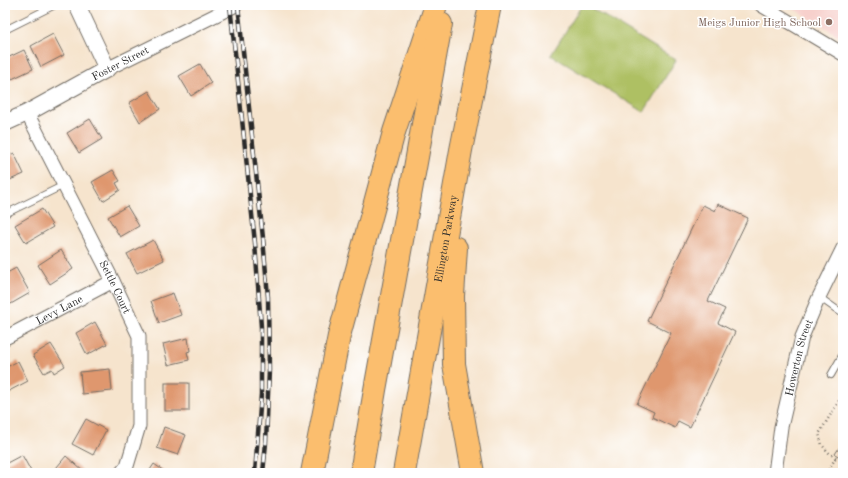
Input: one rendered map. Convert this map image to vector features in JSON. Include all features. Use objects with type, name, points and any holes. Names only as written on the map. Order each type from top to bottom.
[{"type":"highway","points":[[312,473],[341,329],[394,132],[436,5]]},
{"type":"highway","points":[[361,473],[445,5]]},
{"type":"highway","name":"Ellington Parkway","points":[[404,473],[461,150],[490,5]]},
{"type":"highway","points":[[461,150],[453,296],[454,364],[473,473]]},
{"type":"street","points":[[77,5],[107,69]]},
{"type":"street","name":"Foster Street","points":[[5,123],[27,113],[107,69],[236,5]]},
{"type":"street","points":[[761,5],[843,54]]},
{"type":"street","name":"Settle Court","points":[[27,113],[113,281],[139,336],[139,426],[127,466],[121,473]]},
{"type":"street","name":"Howerton Street","points":[[775,473],[781,427],[802,337],[819,297],[843,248]]},
{"type":"street","name":"Levy Lane","points":[[5,338],[113,281]]},
{"type":"lane","points":[[5,30],[55,5]]},
{"type":"lane","points":[[5,214],[64,185]]},
{"type":"lane","points":[[819,297],[843,314]]},
{"type":"lane","points":[[831,374],[843,354]]},
{"type":"path","points":[[843,394],[819,434],[822,445],[830,454],[843,461]]},
{"type":"path","points":[[827,473],[836,457]]},
{"type":"shaded area","name":"Meigs Junior High School","points":[[787,5],[843,5],[843,38]]},
{"type":"green space","points":[[582,5],[586,5],[676,60],[644,112],[551,55]]},
{"type":"building","points":[[53,34],[64,55],[41,67],[31,46]]},
{"type":"building","points":[[24,50],[33,69],[12,79],[5,64],[5,59]]},
{"type":"building","points":[[200,64],[211,83],[191,96],[179,76]]},
{"type":"building","points":[[149,91],[160,109],[140,122],[129,103]]},
{"type":"building","points":[[90,119],[102,139],[79,153],[67,133]]},
{"type":"building","points":[[14,153],[24,174],[5,182],[5,158]]},
{"type":"building","points":[[113,170],[120,181],[116,183],[120,190],[103,201],[92,182]]},
{"type":"building","points":[[718,204],[748,218],[708,301],[725,309],[718,323],[735,332],[690,427],[678,421],[675,428],[652,417],[654,412],[637,404],[671,333],[647,321],[703,205],[715,211]]},
{"type":"building","points":[[127,206],[139,226],[120,237],[108,217]]},
{"type":"building","points":[[42,209],[53,227],[26,243],[15,225]]},
{"type":"building","points":[[153,240],[164,260],[137,273],[127,254]]},
{"type":"building","points":[[61,250],[73,269],[50,284],[38,265]]},
{"type":"building","points":[[16,268],[30,293],[9,305],[5,298],[5,274]]},
{"type":"building","points":[[173,293],[181,315],[159,323],[151,301]]},
{"type":"building","points":[[95,322],[107,344],[87,355],[76,333]]},
{"type":"building","points":[[188,338],[190,351],[187,352],[189,360],[168,365],[163,344]]},
{"type":"building","points":[[51,344],[65,366],[54,373],[52,369],[44,373],[33,355]]},
{"type":"building","points":[[18,361],[28,381],[7,392],[5,388],[5,368]]},
{"type":"building","points":[[110,369],[112,391],[82,394],[80,372]]},
{"type":"building","points":[[165,383],[189,383],[189,411],[165,411]]},
{"type":"building","points":[[86,419],[106,430],[93,455],[72,444]]},
{"type":"building","points":[[164,427],[186,435],[178,455],[157,448]]},
{"type":"building","points":[[843,442],[843,459],[835,454]]},
{"type":"building","points":[[22,455],[32,473],[5,473],[5,464]]},
{"type":"building","points":[[66,456],[84,472],[52,473]]},
{"type":"building","points":[[154,464],[167,473],[148,473]]},
{"type":"railway","points":[[230,5],[255,243],[261,327],[261,394],[255,473]]},
{"type":"railway","points":[[238,5],[268,297],[269,370],[266,443],[263,473]]},
{"type":"place","name":"Meigs Junior High School","points":[[829,22]]}]
